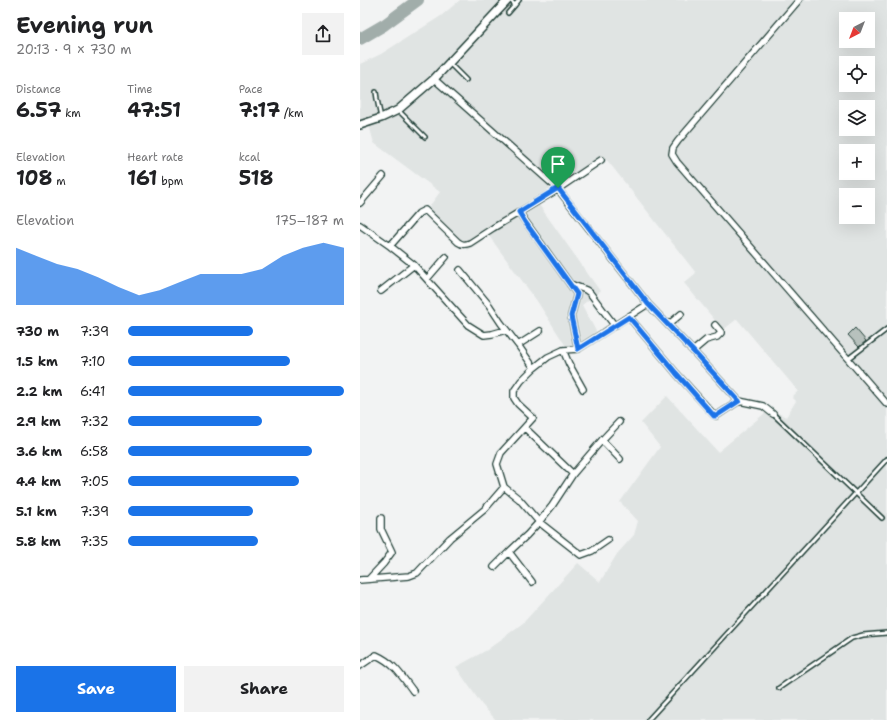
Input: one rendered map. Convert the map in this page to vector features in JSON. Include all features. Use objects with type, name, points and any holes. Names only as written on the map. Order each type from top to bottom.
[{"type":"street","points":[[360,125],[398,110],[434,79],[509,0]]},
{"type":"street","points":[[799,0],[673,148],[672,154],[682,168],[887,404]]},
{"type":"street","points":[[434,79],[558,188],[648,304],[739,401],[763,406],[773,414]]},
{"type":"street","points":[[390,246],[419,213],[425,210],[458,242],[461,244],[470,243],[601,160]]},
{"type":"street","points":[[360,203],[383,176]]},
{"type":"street","points":[[519,212],[577,294],[571,316],[578,349]]},
{"type":"street","points":[[360,225],[414,265],[468,325],[484,335],[506,330]]},
{"type":"street","points":[[427,279],[446,257]]},
{"type":"street","points":[[381,292],[414,265]]},
{"type":"street","points":[[460,270],[489,305],[534,368]]},
{"type":"street","points":[[570,283],[590,293],[616,326]]},
{"type":"street","points":[[608,540],[592,551],[581,555],[539,522],[519,499],[504,487],[498,464],[501,453],[533,418],[518,404],[514,398],[514,391],[521,381],[548,357],[563,350],[578,349],[616,326],[648,304]]},
{"type":"street","points":[[668,325],[681,314]]},
{"type":"street","points":[[629,317],[714,416],[739,401]]},
{"type":"street","points":[[693,351],[706,340],[717,337],[721,333],[715,325]]},
{"type":"street","points":[[518,345],[540,331]]},
{"type":"street","points":[[563,350],[583,389]]},
{"type":"street","points":[[494,567],[539,522],[552,506],[573,474],[619,422]]},
{"type":"street","points":[[528,423],[573,474]]},
{"type":"street","points":[[602,440],[620,459]]},
{"type":"street","points":[[360,580],[409,576],[417,573],[450,538],[485,509],[504,487]]},
{"type":"street","points":[[369,580],[392,552],[381,529],[381,518]]},
{"type":"street","points":[[509,552],[532,582]]},
{"type":"street","points":[[360,666],[376,655],[391,664],[413,691]]},
{"type":"lane","points":[[509,0],[515,5]]},
{"type":"lane","points":[[508,13],[519,0]]},
{"type":"lane","points":[[448,63],[466,80]]},
{"type":"lane","points":[[376,92],[381,118]]},
{"type":"lane","points":[[398,110],[425,138]]},
{"type":"lane","points":[[848,359],[887,329]]},
{"type":"lane","points":[[773,414],[882,518]]},
{"type":"lane","points":[[648,720],[887,459]]},
{"type":"lane","points":[[779,688],[852,638],[863,634],[887,633]]},
{"type":"shaded area","points":[[460,0],[887,0],[887,720],[496,720],[482,705],[456,667],[487,650],[523,623],[578,563],[600,582],[617,554],[634,535],[638,521],[620,502],[660,447],[641,423],[667,396],[718,452],[770,409],[786,417],[796,401],[792,397],[798,391],[737,319],[723,330],[684,283],[696,273],[607,160],[600,162],[537,202],[600,291],[582,305],[598,335],[569,351],[537,301],[489,236],[468,250],[426,211],[440,192],[374,143],[369,125],[360,129],[360,64],[381,54],[441,16]]},
{"type":"building","points":[[855,328],[866,341],[859,347],[848,335]]},
{"type":"waterway","points":[[360,39],[384,25],[418,0]]},
{"type":"route","points":[[558,188],[648,304],[739,401],[714,416],[629,317],[578,349],[571,316],[577,294],[519,212],[558,188]]}]
